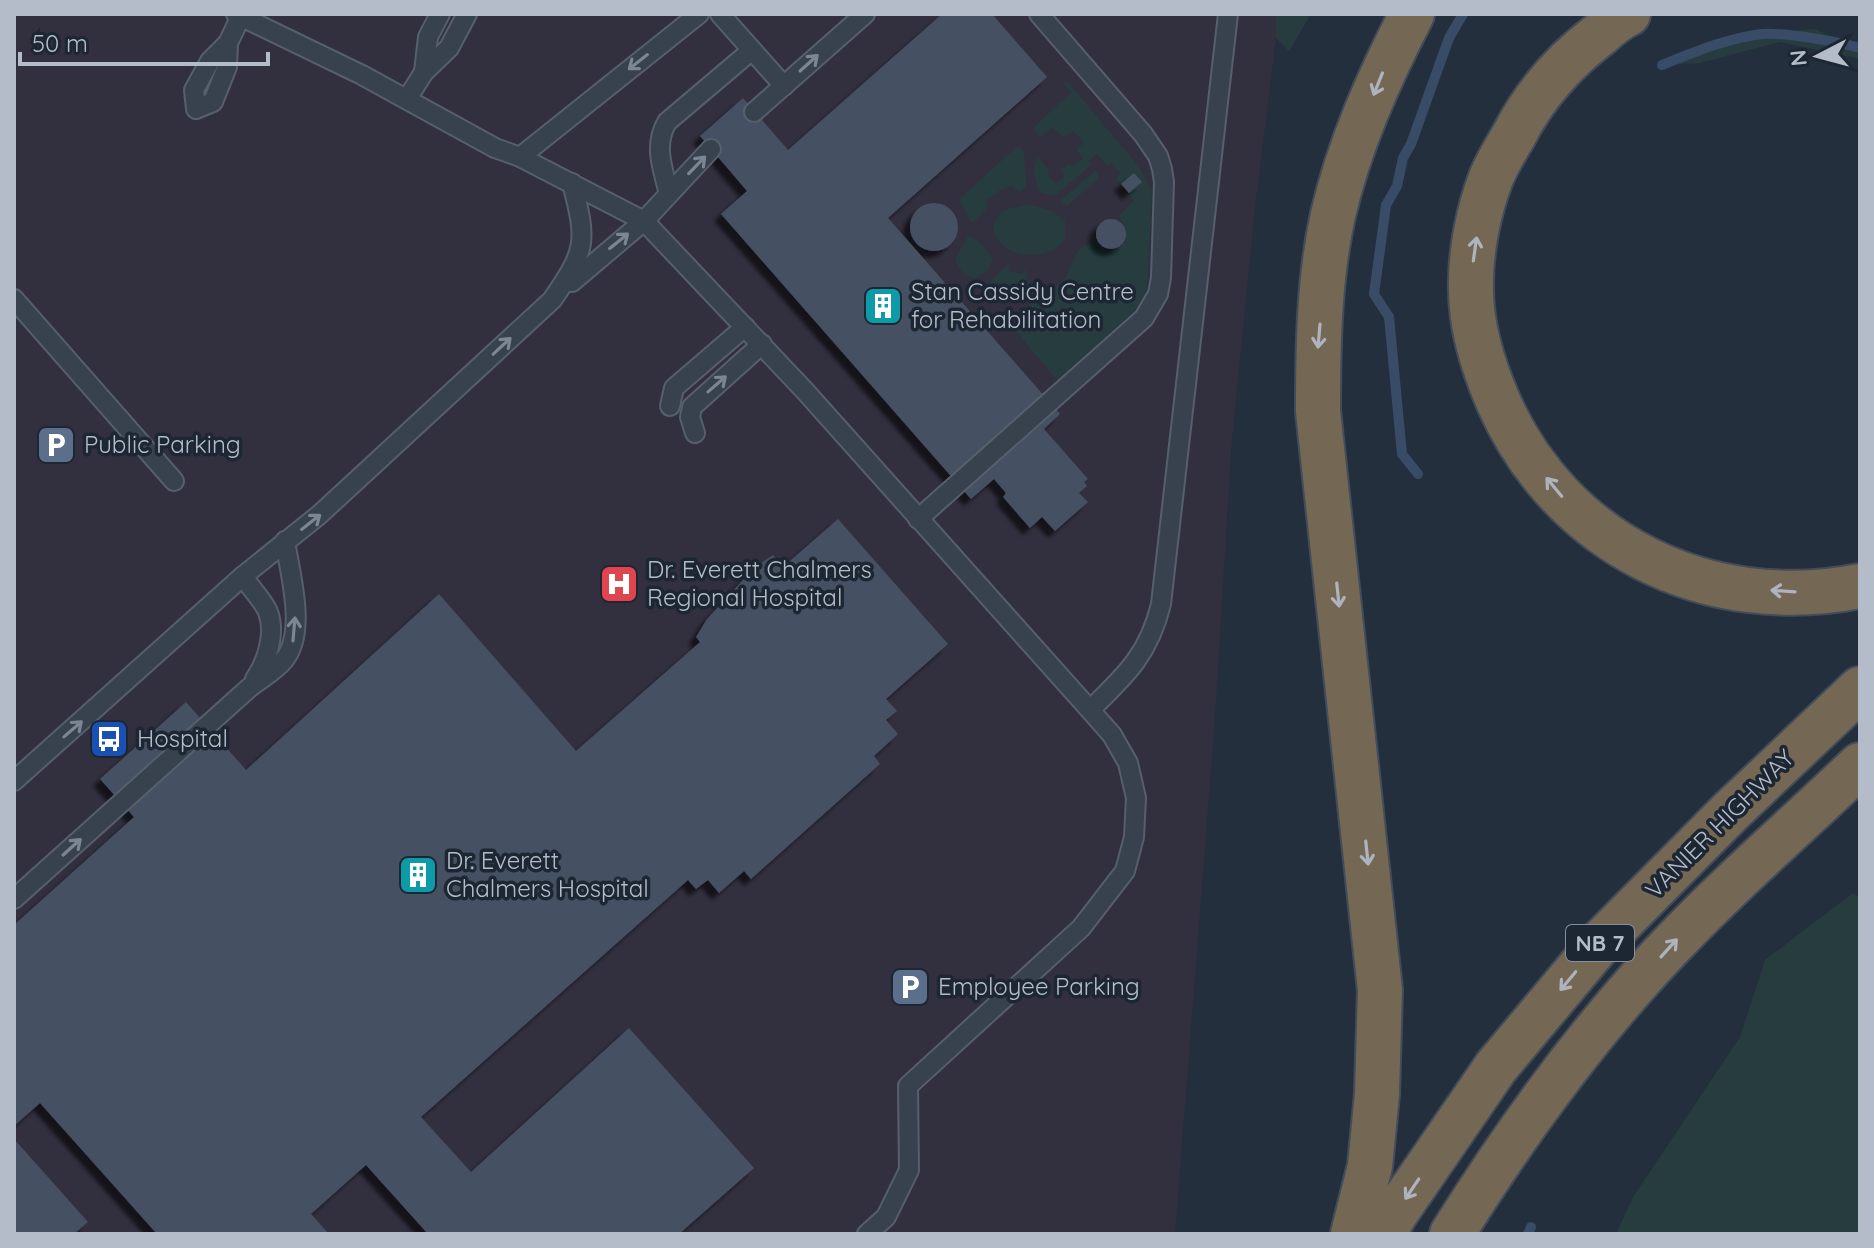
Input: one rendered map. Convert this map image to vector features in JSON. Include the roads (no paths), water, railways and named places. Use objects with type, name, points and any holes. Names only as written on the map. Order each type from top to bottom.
[{"type":"highway","points":[[1353,1234],[1370,1166],[1377,1094],[1380,990],[1370,874],[1318,411],[1318,347],[1333,216],[1355,140],[1389,59],[1412,14]]},
{"type":"highway","points":[[1628,14],[1574,53],[1548,80],[1527,110],[1491,177],[1480,216],[1470,291],[1475,336],[1489,381],[1508,424],[1533,462],[1576,513],[1622,548],[1691,579],[1738,588],[1820,594],[1860,586]]},
{"type":"highway","name":"VANIER HIGHWAY","points":[[1384,1234],[1496,1067],[1599,944],[1730,812],[1860,689]]},
{"type":"highway","name":"NB 7","points":[[1452,1234],[1486,1178],[1546,1093],[1683,932],[1860,765]]},
{"type":"highway","points":[[1467,1234],[1486,1178]]},
{"type":"lane","points":[[424,72],[428,37],[440,14]]},
{"type":"lane","points":[[407,99],[424,72],[449,48],[467,14]]},
{"type":"lane","points":[[520,157],[699,14]]},
{"type":"lane","points":[[720,14],[784,86]]},
{"type":"lane","points":[[754,112],[865,14]]},
{"type":"lane","points":[[918,519],[1144,318],[1158,294],[1164,182],[1158,156],[1143,134],[1039,14]]},
{"type":"lane","points":[[1090,710],[1130,671],[1155,629],[1161,604],[1228,14]]},
{"type":"lane","points":[[228,43],[238,15],[362,75],[495,148],[520,157],[644,221],[762,344],[1090,710],[1112,735],[1128,763],[1136,798],[1134,837],[1125,871],[1081,928],[908,1086],[909,1170],[886,1217],[867,1234]]},
{"type":"lane","points":[[669,194],[659,152],[660,135],[667,122],[752,50]]},
{"type":"lane","points":[[14,781],[243,576],[319,515],[615,243],[644,221],[711,149]]},
{"type":"lane","points":[[552,300],[577,265],[582,240],[582,221],[572,183]]},
{"type":"lane","points":[[14,299],[174,481]]},
{"type":"lane","points":[[670,406],[674,388],[745,327]]},
{"type":"lane","points":[[695,433],[690,417],[692,407],[762,344]]},
{"type":"lane","points":[[14,899],[283,661],[295,636],[296,621],[285,541]]},
{"type":"lane","points":[[243,576],[267,611],[270,629],[267,654],[249,688]]},
{"type":"waterway","points":[[1418,474],[1402,454],[1389,317],[1374,294],[1386,205],[1397,186],[1403,158],[1411,144],[1449,38],[1463,14]]},
{"type":"waterway","points":[[1662,65],[1724,42],[1762,34],[1784,34],[1860,48]]},
{"type":"waterway","points":[[1528,1234],[1531,1227]]},
{"type":"place","name":"Stan Cassidy Centre for Rehabilitation","points":[[883,306]]},
{"type":"place","name":"Public Parking","points":[[56,445]]},
{"type":"place","name":"Dr. Everett Chalmers Regional Hospital","points":[[619,584]]},
{"type":"place","name":"Hospital","points":[[109,739]]},
{"type":"place","name":"Dr. Everett Chalmers Hospital","points":[[418,875]]},
{"type":"place","name":"Employee Parking","points":[[910,987]]}]
